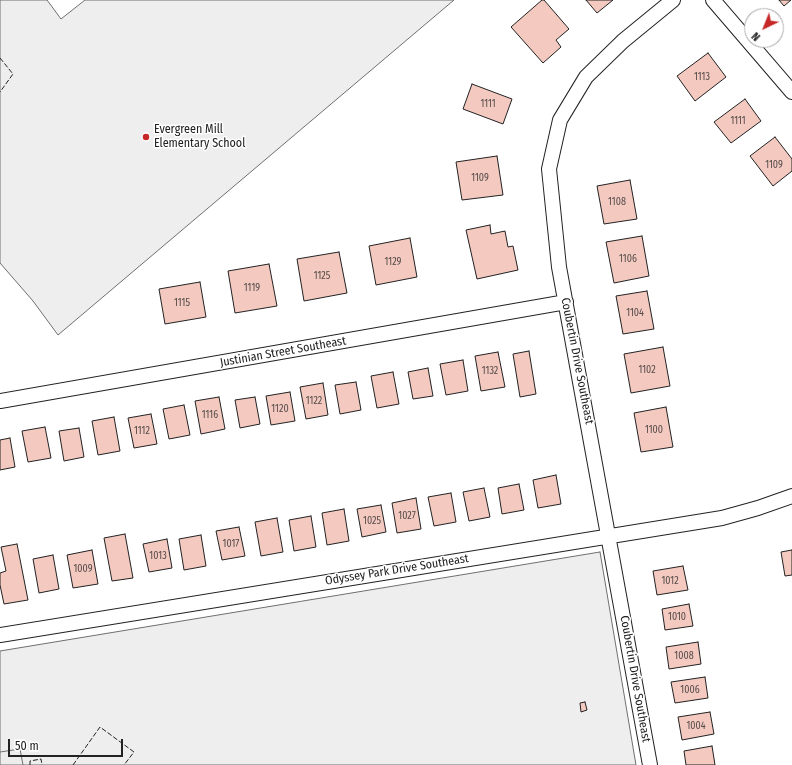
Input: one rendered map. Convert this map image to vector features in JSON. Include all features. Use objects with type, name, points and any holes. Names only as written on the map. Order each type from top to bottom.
[{"type":"street","name":"Coubertin Drive Southeast","points":[[650,765],[560,267],[549,169],[560,120],[586,76],[623,41],[674,0]]},
{"type":"street","points":[[713,0],[792,92]]},
{"type":"street","name":"Justinian Street Southeast","points":[[0,401],[566,302]]},
{"type":"street","name":"Odyssey Park Drive Southeast","points":[[0,635],[722,518],[758,508],[792,496]]},
{"type":"shaded area","name":"Evergreen Mill Elementary School","points":[[0,0],[47,0],[61,19],[85,0],[454,0],[58,335],[33,301],[0,263]]},
{"type":"shaded area","points":[[600,552],[636,765],[0,765],[0,651]]},
{"type":"shaded area","points":[[20,749],[23,765],[0,765],[0,752]]},
{"type":"building","points":[[542,0],[544,0],[569,29],[556,40],[561,47],[543,63],[511,27]]},
{"type":"building","points":[[586,0],[613,0],[597,13]]},
{"type":"building","points":[[779,0],[791,0],[784,6]]},
{"type":"building","points":[[708,53],[726,77],[695,101],[677,76]]},
{"type":"building","points":[[472,84],[512,99],[503,124],[463,109]]},
{"type":"building","points":[[745,99],[761,121],[731,143],[714,122]]},
{"type":"building","points":[[775,137],[792,159],[792,171],[773,186],[750,156]]},
{"type":"building","points":[[497,156],[503,195],[462,200],[456,162]]},
{"type":"building","points":[[630,180],[637,219],[604,224],[597,186]]},
{"type":"building","points":[[490,225],[491,234],[505,231],[508,247],[513,246],[518,270],[477,279],[466,230]]},
{"type":"building","points":[[642,236],[649,276],[614,283],[606,242]]},
{"type":"building","points":[[410,238],[417,277],[376,285],[369,246]]},
{"type":"building","points":[[339,252],[347,293],[304,301],[297,259]]},
{"type":"building","points":[[269,264],[277,306],[235,313],[228,271]]},
{"type":"building","points":[[200,282],[206,317],[165,324],[159,289]]},
{"type":"building","points":[[647,291],[654,329],[623,334],[616,296]]},
{"type":"building","points":[[663,347],[670,386],[631,393],[624,354]]},
{"type":"building","points":[[529,351],[536,394],[520,397],[513,354]]},
{"type":"building","points":[[498,352],[505,387],[481,391],[475,356]]},
{"type":"building","points":[[463,360],[468,391],[446,395],[440,364]]},
{"type":"building","points":[[428,368],[433,396],[413,399],[408,372]]},
{"type":"building","points":[[393,372],[399,404],[377,408],[371,376]]},
{"type":"building","points":[[356,382],[361,410],[340,414],[335,385]]},
{"type":"building","points":[[323,383],[328,415],[306,419],[300,387]]},
{"type":"building","points":[[290,392],[295,421],[271,425],[266,396]]},
{"type":"building","points":[[219,397],[225,429],[201,434],[195,401]]},
{"type":"building","points":[[255,397],[260,424],[240,428],[235,400]]},
{"type":"building","points":[[184,405],[190,435],[169,439],[163,409]]},
{"type":"building","points":[[666,407],[673,447],[641,452],[634,413]]},
{"type":"building","points":[[151,414],[157,444],[134,448],[128,418]]},
{"type":"building","points":[[114,417],[120,451],[98,455],[92,421]]},
{"type":"building","points":[[45,427],[51,458],[28,462],[22,431]]},
{"type":"building","points":[[79,428],[84,457],[64,461],[59,431]]},
{"type":"building","points":[[10,438],[15,467],[0,470],[0,440]]},
{"type":"building","points":[[556,475],[561,504],[538,508],[533,480]]},
{"type":"building","points":[[519,484],[524,510],[502,514],[498,488]]},
{"type":"building","points":[[484,488],[490,517],[469,521],[463,492]]},
{"type":"building","points":[[451,493],[456,522],[434,526],[428,497]]},
{"type":"building","points":[[416,498],[421,529],[397,533],[392,503]]},
{"type":"building","points":[[381,505],[386,532],[362,537],[357,509]]},
{"type":"building","points":[[344,509],[349,541],[327,545],[322,513]]},
{"type":"building","points":[[311,516],[316,547],[294,551],[289,520]]},
{"type":"building","points":[[277,518],[283,552],[261,556],[255,522]]},
{"type":"building","points":[[239,527],[245,556],[222,560],[216,531]]},
{"type":"building","points":[[125,534],[133,578],[112,581],[104,538]]},
{"type":"building","points":[[201,535],[206,566],[184,570],[179,539]]},
{"type":"building","points":[[167,539],[172,568],[149,572],[143,544]]},
{"type":"building","points":[[17,544],[28,600],[4,604],[0,585],[0,573],[6,571],[1,547]]},
{"type":"building","points":[[92,550],[98,584],[73,588],[67,555]]},
{"type":"building","points":[[792,550],[792,575],[785,576],[781,552]]},
{"type":"building","points":[[53,555],[59,589],[39,593],[33,559]]},
{"type":"building","points":[[683,566],[688,590],[657,595],[653,571]]},
{"type":"building","points":[[689,604],[693,626],[665,630],[662,609]]},
{"type":"building","points":[[698,642],[701,664],[669,669],[666,647]]},
{"type":"building","points":[[705,677],[708,698],[675,703],[671,682]]},
{"type":"building","points":[[585,702],[587,710],[581,712],[580,703]]},
{"type":"building","points":[[710,712],[714,734],[682,740],[678,717]]},
{"type":"building","points":[[712,746],[715,765],[686,765],[684,751]]},
{"type":"fence","points":[[0,58],[13,74],[0,92]]},
{"type":"fence","points":[[73,765],[100,727],[134,752],[124,765]]},
{"type":"fence","points":[[30,765],[30,761],[41,759],[42,765]]},
{"type":"place","name":"Evergreen Mill Elementary School","points":[[146,137]]}]
